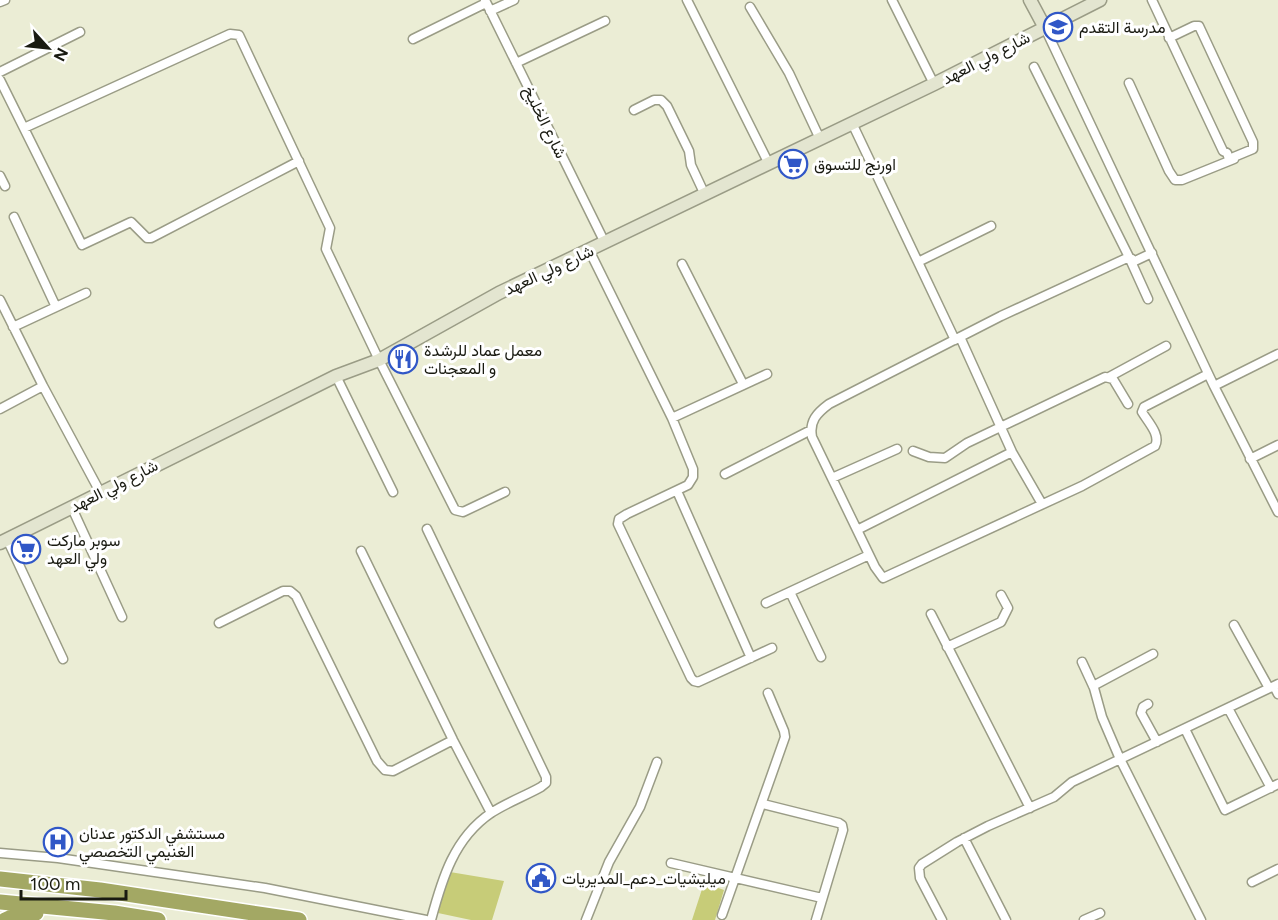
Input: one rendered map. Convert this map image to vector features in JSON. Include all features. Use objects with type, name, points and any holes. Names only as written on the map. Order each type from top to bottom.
[{"type":"highway","points":[[0,879],[111,891],[299,920]]},
{"type":"highway","points":[[0,902],[90,910],[158,920]]},
{"type":"highway","points":[[5,920],[18,914],[90,910]]},
{"type":"main road","points":[[1030,0],[1045,28]]},
{"type":"main road","name":"شارع ولي العهد","points":[[4,541],[336,376],[378,360],[499,293],[934,84],[1100,0]]},
{"type":"street","points":[[0,2],[5,0]]},
{"type":"street","points":[[413,39],[487,5],[514,0]]},
{"type":"street","points":[[687,0],[769,164]]},
{"type":"street","points":[[892,0],[934,84]]},
{"type":"street","points":[[1152,0],[1223,151],[1227,153],[1229,159],[1240,156]]},
{"type":"street","name":"شارع الخليخ","points":[[487,5],[605,243]]},
{"type":"street","points":[[750,7],[789,73],[820,139]]},
{"type":"street","points":[[516,63],[605,21]]},
{"type":"street","points":[[1129,83],[1175,180],[1182,180],[1253,149],[1253,142],[1199,26],[1194,26],[1168,38]]},
{"type":"street","points":[[1045,28],[1208,374],[1278,512]]},
{"type":"street","points":[[0,72],[80,32]]},
{"type":"street","points":[[24,128],[235,33],[239,35],[330,228],[326,249],[378,360],[455,510],[463,512],[505,492]]},
{"type":"street","points":[[1034,67],[1148,299]]},
{"type":"street","points":[[0,80],[84,246],[131,222],[142,235],[151,238],[298,161]]},
{"type":"street","points":[[634,110],[654,100],[661,100],[667,106],[689,151],[691,165],[705,195]]},
{"type":"street","points":[[852,123],[1012,452],[1042,504]]},
{"type":"street","points":[[0,176],[5,186]]},
{"type":"street","points":[[14,217],[56,307]]},
{"type":"street","points":[[918,262],[991,226]]},
{"type":"street","points":[[589,250],[672,418],[693,469],[693,477],[688,485],[627,514],[619,519],[618,524],[694,681],[698,682],[772,648]]},
{"type":"street","points":[[1129,257],[1135,261],[1152,253]]},
{"type":"street","points":[[1129,257],[957,338],[829,404],[817,413],[811,430],[879,575],[884,578],[1082,486],[1155,446],[1157,437],[1142,412],[1144,407],[1208,374]]},
{"type":"street","points":[[682,264],[743,384]]},
{"type":"street","points":[[13,327],[86,293]]},
{"type":"street","points":[[0,300],[100,492]]},
{"type":"street","points":[[913,451],[929,457],[948,457],[961,447],[1109,377],[1166,346]]},
{"type":"street","points":[[1214,386],[1278,354]]},
{"type":"street","points":[[672,418],[767,374]]},
{"type":"street","points":[[336,376],[393,492]]},
{"type":"street","points":[[1109,377],[1113,379],[1128,404]]},
{"type":"street","points":[[0,409],[43,386]]},
{"type":"street","points":[[725,474],[811,430]]},
{"type":"street","points":[[1250,459],[1278,445]]},
{"type":"street","points":[[832,478],[897,449]]},
{"type":"street","points":[[857,530],[1012,452]]},
{"type":"street","points":[[676,491],[751,658]]},
{"type":"street","points":[[72,508],[122,617]]},
{"type":"street","points":[[427,529],[546,777],[546,783],[541,787],[491,813],[454,852],[431,920]]},
{"type":"street","points":[[4,541],[63,659]]},
{"type":"street","points":[[361,551],[491,813]]},
{"type":"street","points":[[766,603],[869,555]]},
{"type":"street","points":[[219,623],[283,591],[290,591],[296,596],[377,761],[385,771],[393,771],[453,740]]},
{"type":"street","points":[[790,592],[821,657]]},
{"type":"street","points":[[947,647],[1001,622],[1008,608],[1001,595]]},
{"type":"street","points":[[931,614],[1030,808]]},
{"type":"street","points":[[942,920],[920,878],[919,868],[922,864],[964,838],[1054,797],[1072,782],[1275,688],[1234,624]]},
{"type":"street","points":[[1093,686],[1153,654]]},
{"type":"street","points":[[1082,662],[1120,759],[1201,920]]},
{"type":"street","points":[[722,915],[763,804],[785,735],[768,693]]},
{"type":"street","points":[[1148,704],[1143,707],[1141,713],[1157,742]]},
{"type":"street","points":[[1185,729],[1225,810],[1274,786],[1228,708]]},
{"type":"street","points":[[585,920],[609,862],[640,807],[657,762]]},
{"type":"street","points":[[763,804],[842,825],[843,830],[816,920]]},
{"type":"street","points":[[964,838],[1006,920]]},
{"type":"street","points":[[0,853],[58,858],[265,888],[426,920]]},
{"type":"street","points":[[671,863],[822,898]]},
{"type":"street","points":[[1252,882],[1278,869]]},
{"type":"street","points":[[1084,920],[1100,913]]},
{"type":"green space","points":[[450,872],[504,881],[492,920],[471,920],[438,913]]},
{"type":"green space","points":[[704,883],[724,890],[715,920],[692,920]]},
{"type":"place","name":"مدرسة التقدم","points":[[1058,27]]},
{"type":"place","name":"اورنج للتسوق","points":[[793,164]]},
{"type":"place","name":"معمل عماد للرشدة و المعجنات","points":[[403,359]]},
{"type":"place","name":"سوبر ماركت ولي العهد","points":[[26,549]]},
{"type":"place","name":"مستشفي الدكتور عدنان الغنيمي التخصصي","points":[[58,842]]},
{"type":"place","name":"ميليشيات_دعم_المديريات","points":[[541,878]]}]
